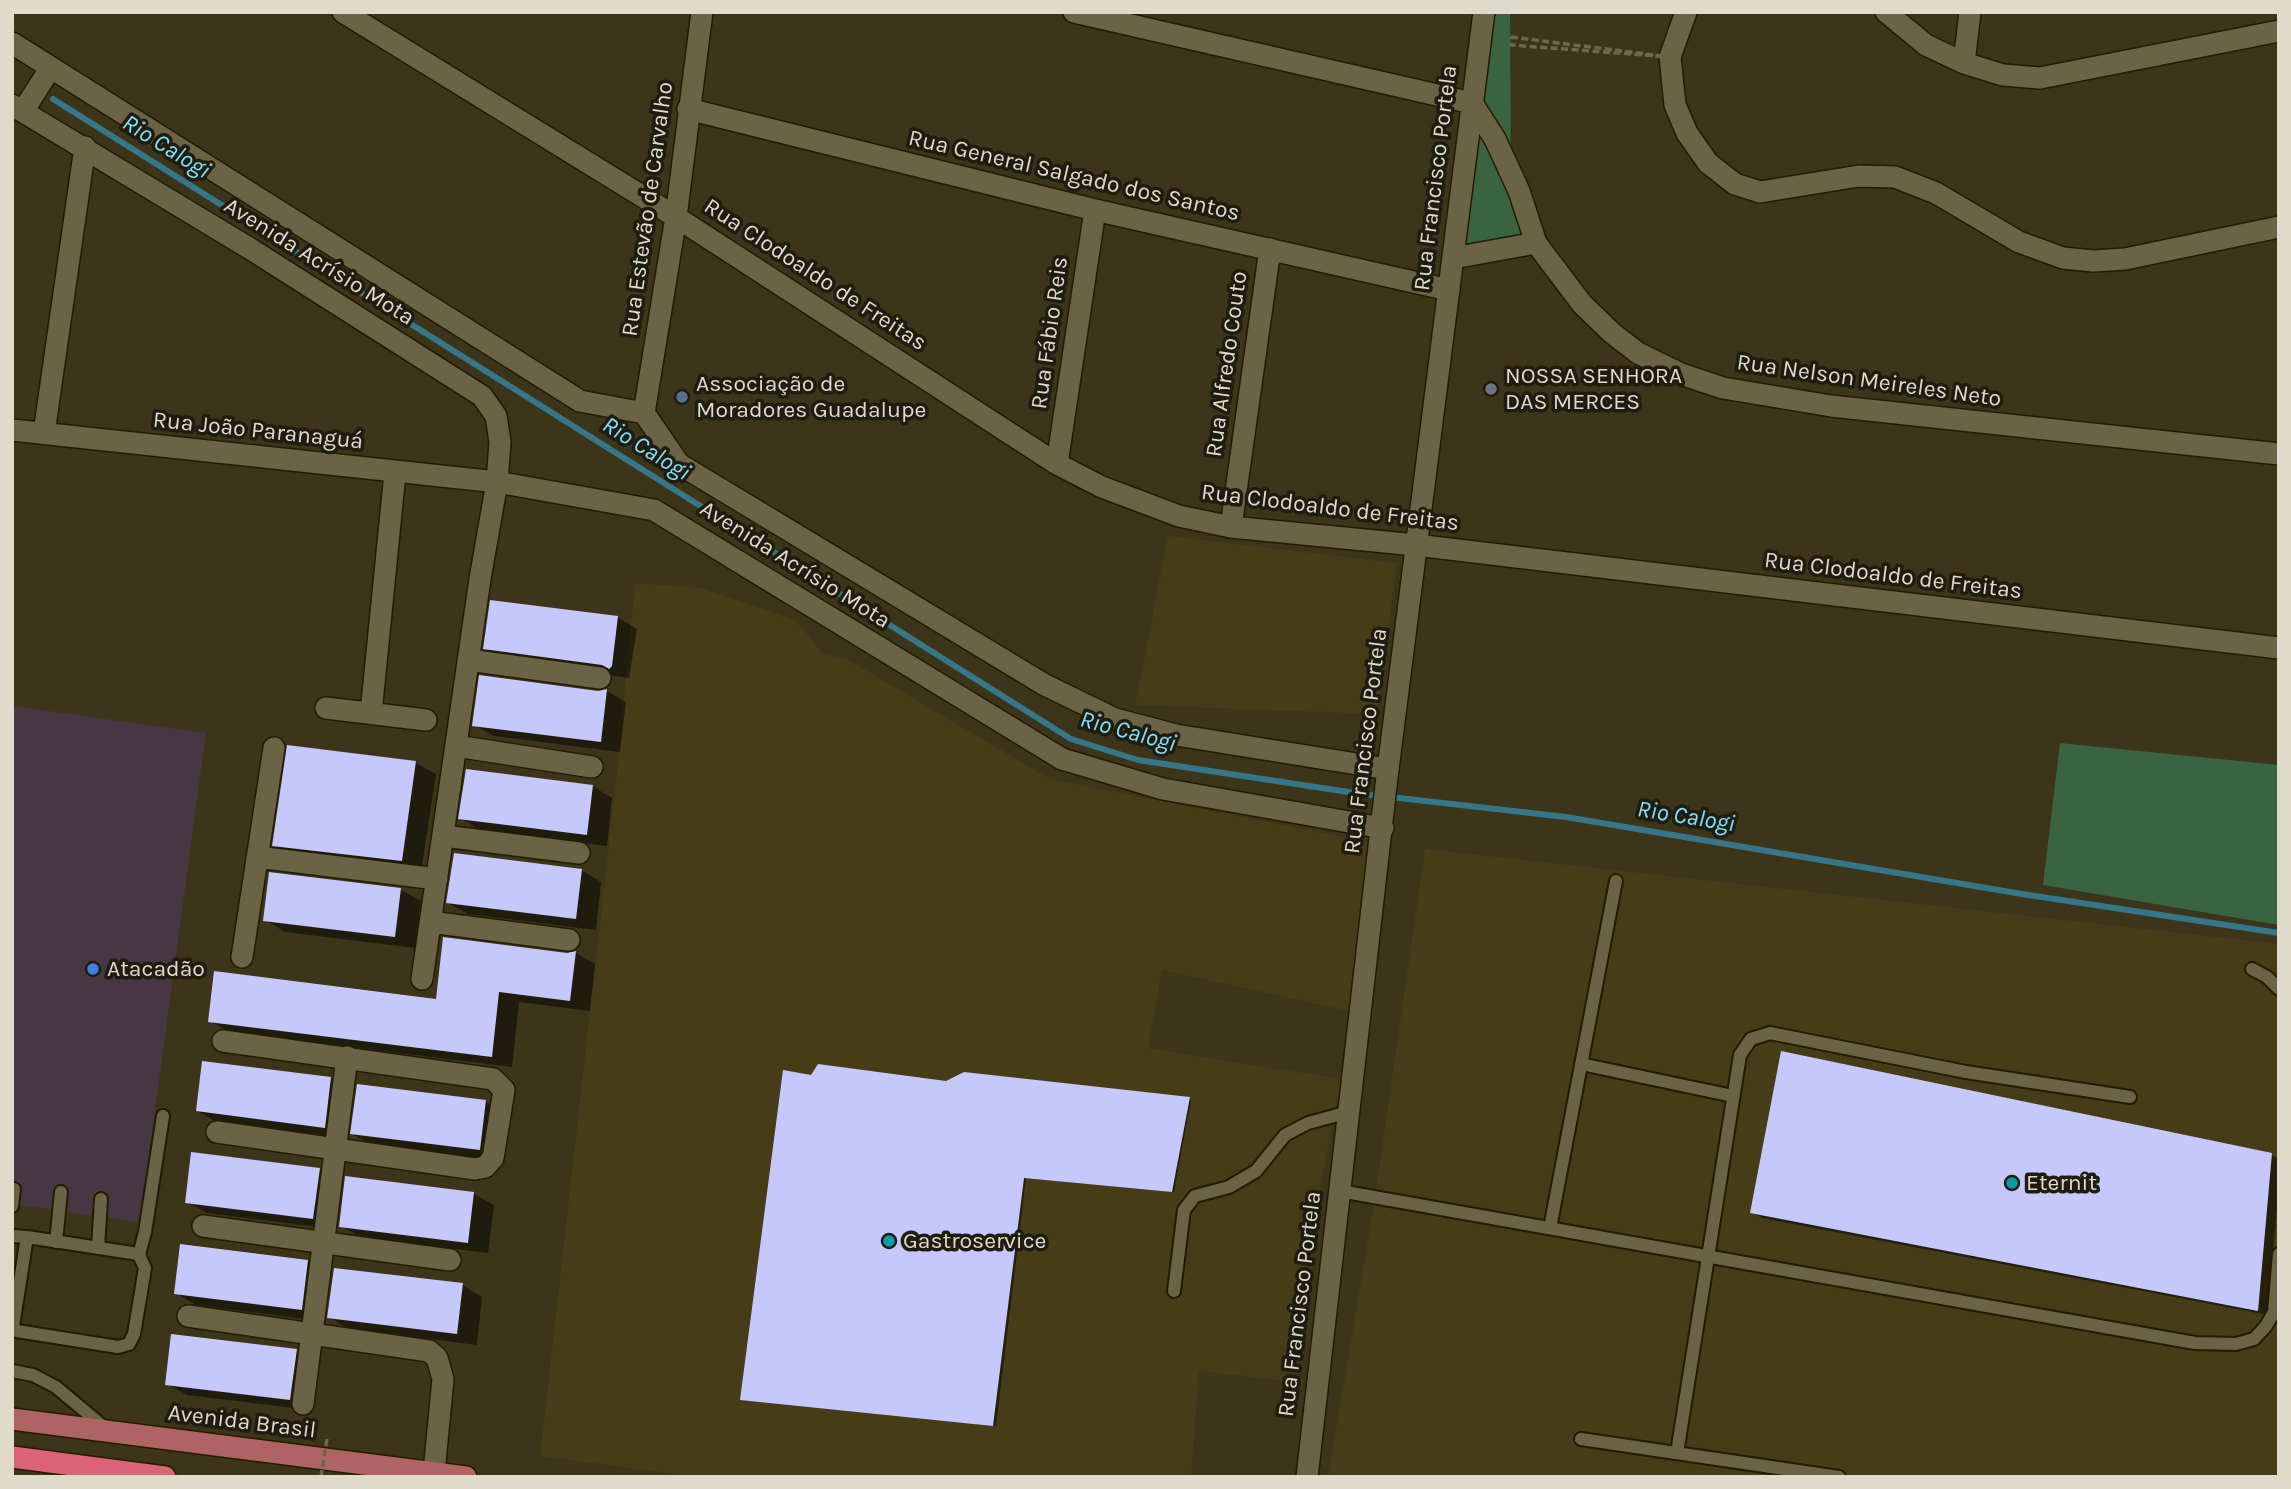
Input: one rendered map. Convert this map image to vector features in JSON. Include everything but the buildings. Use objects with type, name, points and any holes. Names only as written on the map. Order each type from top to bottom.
[{"type":"highway","points":[[12,1457],[165,1477]]},
{"type":"main road","name":"Avenida Brasil","points":[[12,1419],[466,1477]]},
{"type":"street","name":"Rua Clodoaldo de Freitas","points":[[343,12],[676,217],[1058,464],[1136,501],[1179,516],[1231,527],[1416,545],[2279,648]]},
{"type":"street","name":"Rua Estevão de Carvalho","points":[[644,413],[676,217],[702,12]]},
{"type":"street","points":[[1074,12],[1472,103]]},
{"type":"street","name":"Rua Francisco Portela","points":[[1307,1477],[1388,773],[1484,12]]},
{"type":"street","points":[[1686,12],[1670,57],[1675,105],[1687,133],[1708,163],[1735,184],[1760,192],[1859,176],[1895,177],[1936,194],[2019,242],[2063,258],[2093,261],[2125,259],[2279,227]]},
{"type":"street","points":[[1886,12],[1926,45],[1964,63],[2003,75],[2040,78],[2279,31]]},
{"type":"street","points":[[1964,63],[1970,12]]},
{"type":"street","name":"Avenida Acrísio Mota","points":[[12,43],[580,401],[644,413],[680,464],[1045,685],[1115,719],[1176,735],[1388,773]]},
{"type":"street","points":[[18,108],[50,69]]},
{"type":"street","name":"Rua Nelson Meireles Neto","points":[[1472,103],[1495,139],[1519,191],[1536,243],[1582,303],[1612,333],[1638,353],[1681,374],[1723,388],[1831,406],[2279,454]]},
{"type":"street","name":"Avenida Acrísio Mota","points":[[18,108],[85,147],[482,396],[496,416],[500,442],[497,482],[654,510],[1062,759],[1163,789],[1383,823]]},
{"type":"street","name":"Rua General Salgado dos Santos","points":[[688,109],[1095,210],[1449,290]]},
{"type":"street","points":[[44,433],[85,147]]},
{"type":"street","name":"Rua Fábio Reis","points":[[1058,464],[1095,210]]},
{"type":"street","points":[[1453,258],[1536,243]]},
{"type":"street","name":"Rua Alfredo Couto","points":[[1231,527],[1270,249]]},
{"type":"street","name":"Rua João Paranaguá","points":[[12,430],[497,482]]},
{"type":"street","points":[[371,713],[395,473]]},
{"type":"street","points":[[422,979],[468,660],[497,482]]},
{"type":"street","points":[[468,660],[600,678]]},
{"type":"street","points":[[326,708],[426,720]]},
{"type":"street","points":[[456,746],[592,767]]},
{"type":"street","points":[[242,957],[274,748]]},
{"type":"street","points":[[444,836],[579,853]]},
{"type":"street","points":[[257,856],[437,879]]},
{"type":"street","points":[[430,922],[569,940]]},
{"type":"street","points":[[216,1132],[475,1169],[485,1167],[493,1158],[504,1090],[493,1079],[223,1041]]},
{"type":"street","points":[[303,1404],[310,1332],[347,1057]]},
{"type":"street","points":[[204,1226],[450,1260]]},
{"type":"street","points":[[188,1316],[429,1351],[437,1358],[443,1379],[434,1472]]},
{"type":"lane","points":[[1550,1228],[1616,881]]},
{"type":"lane","points":[[2252,969],[2279,989]]},
{"type":"lane","points":[[1676,1453],[1733,1096],[1740,1055],[1745,1045],[1758,1035],[1770,1034],[1966,1072],[2130,1097]]},
{"type":"lane","points":[[1581,1064],[1733,1096]]},
{"type":"lane","points":[[1174,1291],[1184,1210],[1195,1196],[1229,1187],[1256,1171],[1285,1135],[1308,1123],[1349,1112]]},
{"type":"lane","points":[[27,1237],[13,1326],[23,1334],[126,1347],[134,1334],[145,1268],[139,1255],[163,1116]]},
{"type":"lane","points":[[12,1206],[14,1189]]},
{"type":"lane","points":[[1340,1191],[2195,1343],[2236,1344],[2254,1339],[2273,1312],[2279,1254]]},
{"type":"lane","points":[[56,1241],[61,1192]]},
{"type":"lane","points":[[97,1248],[101,1199]]},
{"type":"lane","points":[[12,1236],[139,1255]]},
{"type":"lane","points":[[12,1371],[33,1375],[56,1387],[111,1432]]},
{"type":"lane","points":[[1581,1439],[1839,1477]]},
{"type":"lane","points":[[12,1467],[85,1477]]},
{"type":"path","points":[[1511,37],[1551,42],[1670,57],[1511,44],[1511,37]]},
{"type":"path","points":[[321,1477],[327,1439]]},
{"type":"shaded area","points":[[1168,536],[1397,563],[1377,714],[1135,705]]},
{"type":"shaded area","points":[[635,583],[702,588],[797,621],[823,654],[847,659],[1050,779],[1368,842],[1349,1011],[1162,970],[1148,1048],[1341,1079],[1284,1381],[1199,1371],[1191,1477],[697,1477],[540,1456],[616,781]]},
{"type":"shaded area","name":"Atacadão","points":[[12,706],[206,733],[140,1222],[12,1204]]},
{"type":"shaded area","points":[[1425,849],[2279,944],[2279,1477],[1328,1477],[1373,1210]]},
{"type":"green space","points":[[1485,12],[1510,12],[1511,198],[1532,239],[1464,249]]},
{"type":"green space","points":[[2060,743],[2279,765],[2279,925],[2043,885]]},
{"type":"waterway","name":"Rio Calogi","points":[[53,99],[1071,739],[1138,760],[1355,793],[1566,817],[2022,894],[2279,933]]},
{"type":"place","name":"NOSSA SENHORA DAS MERCES","points":[[1491,389]]},
{"type":"place","name":"Associação de Moradores Guadalupe","points":[[682,397]]},
{"type":"place","name":"Atacadão","points":[[93,969]]},
{"type":"place","name":"Eternit","points":[[2012,1183]]},
{"type":"place","name":"Gastroservice","points":[[889,1241]]}]
